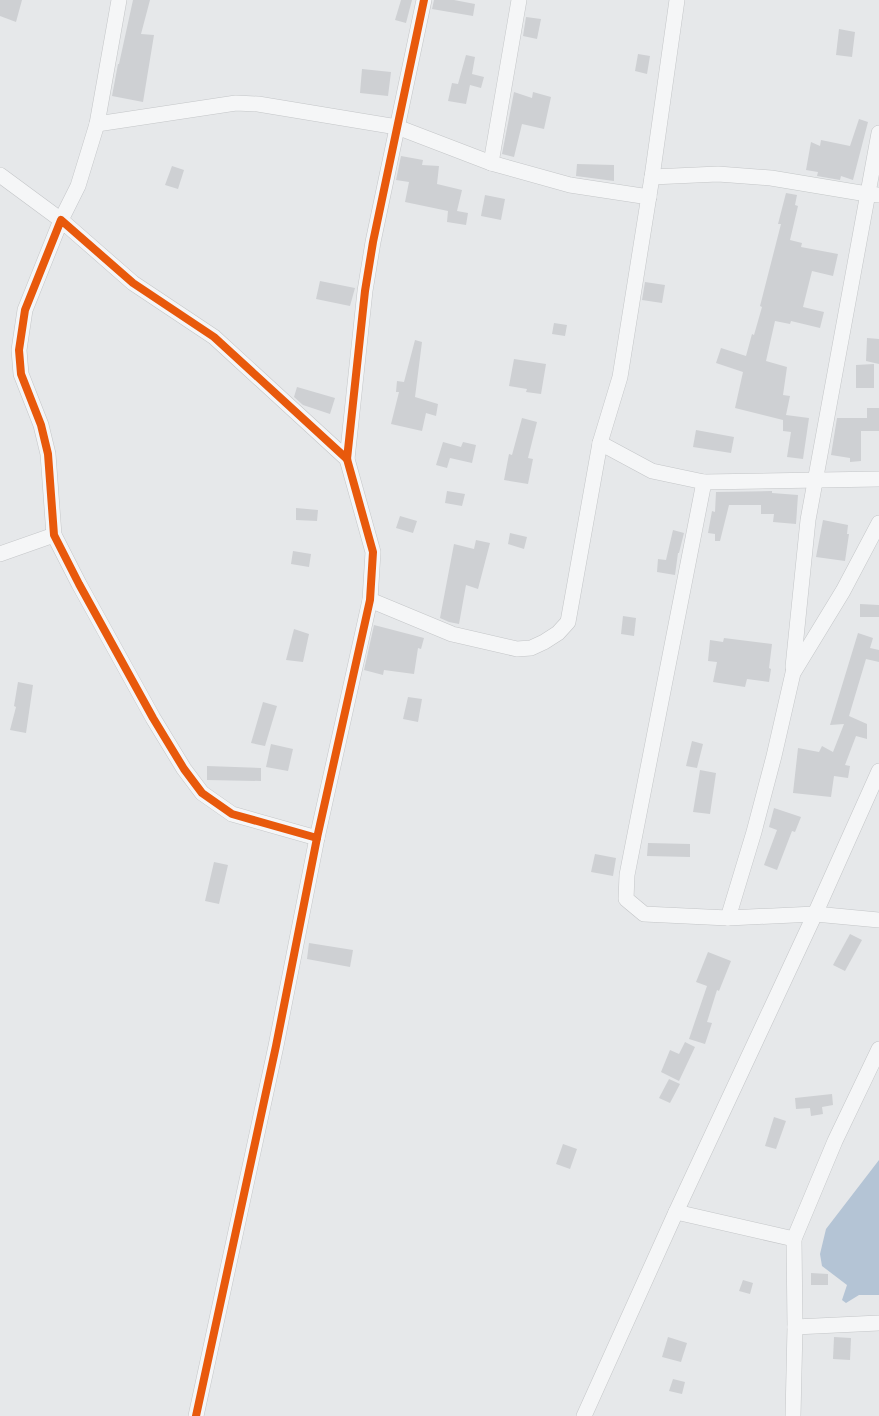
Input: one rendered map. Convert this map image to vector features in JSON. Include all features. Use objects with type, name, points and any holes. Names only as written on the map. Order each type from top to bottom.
[{"type":"street","points":[[196,1416],[274,1058],[317,838],[370,600],[373,552],[347,459],[365,291],[373,242],[424,0]]},
{"type":"street","points":[[491,163],[519,0]]},
{"type":"street","points":[[370,600],[452,634],[517,649],[531,648],[558,633],[568,622],[600,443],[620,377],[677,0]]},
{"type":"street","points":[[116,3],[97,124],[78,186],[25,310],[19,350],[21,374],[41,426],[48,454],[54,535],[153,718],[184,769],[202,793],[232,814],[317,838]]},
{"type":"street","points":[[97,124],[236,103],[258,104],[397,127],[491,163],[570,185],[649,197]]},
{"type":"street","points":[[728,918],[754,832],[793,673],[808,520],[873,194],[879,133]]},
{"type":"street","points":[[652,177],[718,174],[771,178],[873,194]]},
{"type":"street","points":[[0,176],[62,220],[133,283],[214,337],[347,459]]},
{"type":"street","points":[[600,443],[652,471],[704,482],[879,479]]},
{"type":"street","points":[[704,482],[627,875],[626,899],[644,915],[728,918],[815,914],[879,920]]},
{"type":"street","points":[[793,673],[843,591],[879,523]]},
{"type":"street","points":[[0,554],[54,535]]},
{"type":"street","points":[[584,1416],[879,771]]},
{"type":"street","points":[[793,1416],[794,1239],[834,1141],[879,1049]]},
{"type":"street","points":[[676,1212],[794,1239]]},
{"type":"street","points":[[795,1327],[879,1323]]},
{"type":"water","points":[[879,1160],[879,1295],[859,1295],[846,1303],[842,1300],[847,1285],[822,1266],[820,1254],[826,1229]]},
{"type":"building","points":[[0,0],[22,0],[16,22],[0,16]]},
{"type":"building","points":[[133,0],[150,0],[141,34],[154,35],[143,102],[112,96]]},
{"type":"building","points":[[401,0],[412,0],[406,23],[395,20]]},
{"type":"building","points":[[434,0],[454,0],[475,4],[473,16],[432,9]]},
{"type":"building","points":[[526,17],[541,19],[537,39],[523,36]]},
{"type":"building","points":[[839,29],[855,32],[852,57],[836,55]]},
{"type":"building","points":[[638,54],[650,56],[647,74],[635,71]]},
{"type":"building","points":[[466,55],[475,57],[472,74],[484,77],[481,88],[470,85],[466,104],[448,101],[452,83],[458,84]]},
{"type":"building","points":[[362,69],[391,72],[388,96],[360,93]]},
{"type":"building","points":[[514,92],[532,98],[533,92],[551,97],[544,129],[522,124],[514,157],[502,154]]},
{"type":"building","points":[[859,119],[868,122],[853,180],[841,176],[840,180],[817,176],[818,172],[806,170],[811,142],[820,146],[821,140],[850,146]]},
{"type":"building","points":[[401,156],[423,160],[422,165],[439,166],[437,184],[462,190],[457,211],[468,213],[466,225],[447,222],[448,211],[405,202],[409,182],[396,180]]},
{"type":"building","points":[[577,164],[614,165],[614,181],[576,176]]},
{"type":"building","points":[[172,166],[184,170],[178,189],[165,185]]},
{"type":"building","points":[[786,193],[797,195],[795,205],[798,206],[790,240],[802,243],[801,247],[838,254],[833,276],[812,271],[803,307],[824,312],[820,328],[791,321],[790,324],[775,321],[766,361],[787,367],[783,395],[790,396],[786,415],[809,418],[803,459],[787,457],[791,432],[783,431],[783,420],[735,408],[743,372],[716,363],[721,348],[746,356],[762,307],[760,306],[781,224],[778,224]]},
{"type":"building","points":[[485,195],[505,199],[501,220],[481,216]]},
{"type":"building","points":[[320,281],[355,288],[350,306],[316,299]]},
{"type":"building","points":[[645,282],[665,285],[662,303],[642,300]]},
{"type":"building","points":[[554,323],[567,325],[565,336],[552,334]]},
{"type":"building","points":[[867,338],[879,339],[879,364],[866,361]]},
{"type":"building","points":[[415,340],[422,342],[415,397],[438,404],[436,416],[426,413],[422,431],[391,424],[399,392],[396,392],[397,381],[404,382]]},
{"type":"building","points":[[514,359],[546,364],[541,394],[509,386]]},
{"type":"building","points":[[874,364],[874,388],[856,388],[856,365]]},
{"type":"building","points":[[297,387],[335,398],[330,414],[303,405],[294,397]]},
{"type":"building","points":[[867,408],[879,408],[879,431],[861,431],[861,461],[850,462],[850,458],[831,455],[837,418],[867,418]]},
{"type":"building","points":[[522,418],[537,422],[528,458],[533,459],[528,484],[504,480],[509,454],[512,455]]},
{"type":"building","points":[[696,430],[734,437],[731,453],[693,447]]},
{"type":"building","points":[[443,442],[461,447],[463,442],[476,445],[472,463],[450,458],[447,468],[436,465]]},
{"type":"building","points":[[447,491],[465,494],[462,506],[445,503]]},
{"type":"building","points":[[772,491],[772,493],[798,495],[796,524],[773,522],[774,514],[761,514],[761,505],[729,505],[720,541],[715,541],[715,534],[708,533],[712,511],[715,512],[716,492]]},
{"type":"building","points":[[296,508],[318,510],[317,521],[296,520]]},
{"type":"building","points":[[400,516],[417,521],[413,533],[396,528]]},
{"type":"building","points":[[823,520],[848,525],[845,561],[816,557]]},
{"type":"building","points":[[673,530],[684,533],[675,575],[657,572],[658,559],[666,560]]},
{"type":"building","points":[[510,533],[527,537],[524,549],[508,544]]},
{"type":"building","points":[[476,540],[490,543],[478,589],[466,585],[459,624],[449,622],[440,618],[454,544],[474,549]]},
{"type":"building","points":[[293,551],[311,554],[309,567],[291,564]]},
{"type":"building","points":[[860,604],[879,605],[879,617],[860,617]]},
{"type":"building","points":[[623,616],[636,618],[634,636],[621,634]]},
{"type":"building","points":[[374,625],[424,638],[421,649],[418,648],[414,674],[384,670],[383,675],[364,670]]},
{"type":"building","points":[[294,629],[309,634],[303,662],[286,660]]},
{"type":"building","points":[[858,633],[873,638],[870,648],[879,650],[879,662],[866,659],[849,716],[867,724],[867,739],[856,736],[845,765],[850,766],[848,778],[834,776],[831,797],[793,793],[798,748],[819,752],[822,746],[833,752],[844,724],[830,725]]},
{"type":"building","points":[[724,638],[772,644],[769,682],[747,679],[745,687],[713,682],[717,662],[708,661],[710,640],[723,642]]},
{"type":"building","points":[[18,682],[33,685],[26,733],[10,730],[16,707],[14,706]]},
{"type":"building","points":[[408,697],[422,699],[418,722],[403,719]]},
{"type":"building","points":[[263,702],[277,706],[265,746],[251,743]]},
{"type":"building","points":[[692,741],[703,744],[697,768],[686,766]]},
{"type":"building","points":[[271,744],[293,749],[288,771],[266,767]]},
{"type":"building","points":[[207,766],[261,768],[261,781],[207,780]]},
{"type":"building","points":[[700,770],[716,773],[710,814],[693,812]]},
{"type":"building","points":[[774,808],[801,817],[795,832],[792,831],[777,870],[764,865],[777,830],[769,827]]},
{"type":"building","points":[[648,843],[690,844],[690,857],[647,856]]},
{"type":"building","points":[[595,854],[616,858],[613,876],[591,872]]},
{"type":"building","points":[[214,862],[228,865],[219,904],[205,901]]},
{"type":"building","points":[[850,934],[862,940],[845,971],[833,965]]},
{"type":"building","points":[[309,943],[353,950],[350,967],[307,959]]},
{"type":"building","points":[[708,952],[731,961],[719,991],[717,990],[707,1022],[712,1023],[705,1044],[689,1039],[707,986],[696,982]]},
{"type":"building","points":[[685,1042],[695,1047],[679,1081],[661,1072],[670,1050],[679,1054]]},
{"type":"building","points":[[669,1079],[680,1084],[670,1103],[659,1098]]},
{"type":"building","points":[[832,1094],[833,1105],[822,1107],[823,1114],[811,1116],[810,1108],[796,1109],[795,1098]]},
{"type":"building","points":[[774,1117],[786,1121],[776,1149],[765,1146]]},
{"type":"building","points":[[563,1144],[577,1149],[570,1169],[556,1164]]},
{"type":"building","points":[[811,1273],[828,1274],[828,1285],[811,1285]]},
{"type":"building","points":[[743,1280],[753,1283],[750,1294],[739,1291]]},
{"type":"building","points":[[668,1337],[687,1343],[681,1362],[662,1357]]},
{"type":"building","points":[[834,1337],[851,1338],[850,1360],[833,1359]]},
{"type":"building","points":[[673,1379],[685,1382],[682,1394],[669,1391]]},
{"type":"cycle path","points":[[196,1416],[276,1046],[317,838],[370,600],[373,552],[347,459],[365,291],[373,242],[424,0]]},
{"type":"cycle path","points":[[317,838],[232,814],[202,793],[184,769],[153,718],[54,535],[48,454],[41,425],[21,374],[19,350],[25,310],[61,220],[133,283],[214,337],[347,459]]}]
